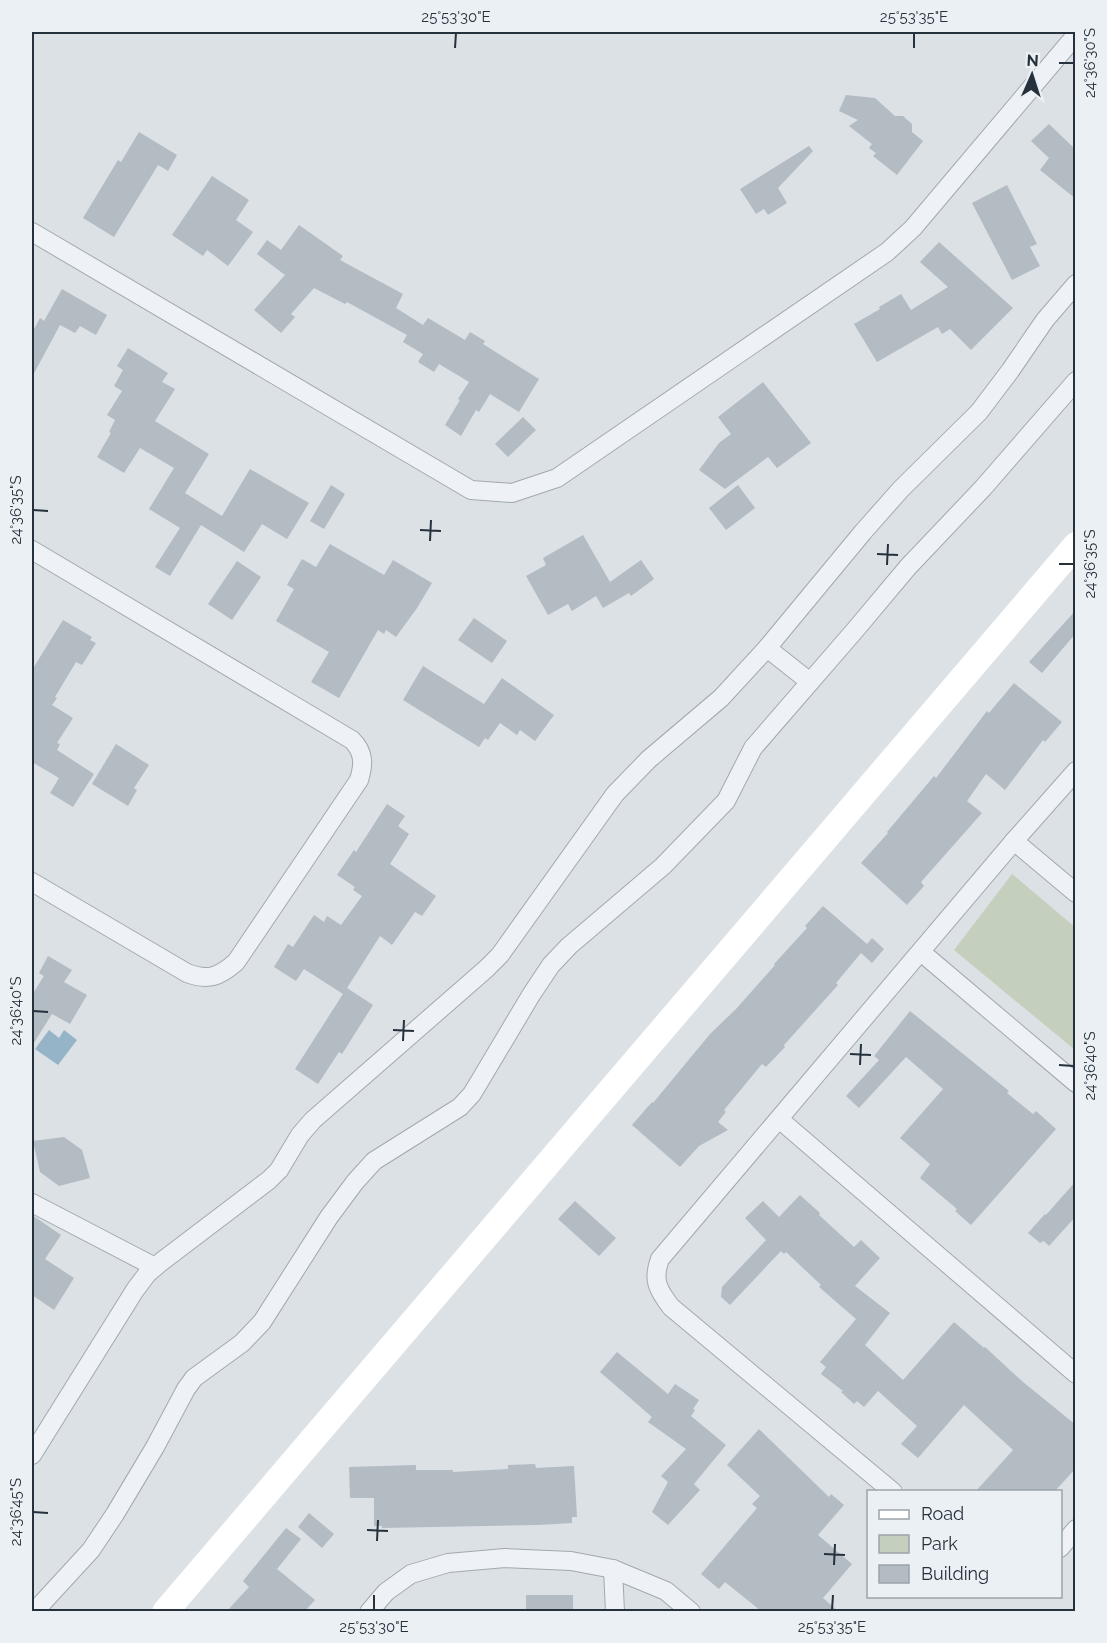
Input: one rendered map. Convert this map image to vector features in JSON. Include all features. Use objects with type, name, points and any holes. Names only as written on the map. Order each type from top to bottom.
[{"type":"main road","points":[[165,1611],[1076,545]]},
{"type":"street","points":[[32,232],[471,490],[512,493],[557,478],[887,252],[913,228],[1076,35]]},
{"type":"street","points":[[32,1455],[135,1290],[155,1267],[268,1180],[279,1170],[300,1135],[313,1120],[500,955],[615,794],[649,759],[721,698],[901,489],[979,412],[1045,320],[1076,284]]},
{"type":"street","points":[[34,1611],[91,1550],[116,1514],[194,1378],[242,1343],[262,1322],[329,1217],[355,1182],[374,1161],[444,1118],[460,1107],[472,1094],[551,965],[569,946],[663,866],[726,801],[753,748],[908,567],[983,488],[1076,381]]},
{"type":"street","points":[[32,550],[352,740],[363,756],[363,767],[359,780],[236,962],[226,971],[214,976],[199,977],[187,973],[32,882]]},
{"type":"street","points":[[766,648],[810,682]]},
{"type":"street","points":[[892,1490],[671,1307],[656,1284],[656,1270],[660,1259],[1076,771]]},
{"type":"street","points":[[1014,841],[1076,893]]},
{"type":"street","points":[[921,952],[1076,1083]]},
{"type":"street","points":[[779,1119],[1076,1374]]},
{"type":"street","points":[[32,1203],[155,1267]]},
{"type":"street","points":[[1062,1546],[1076,1529]]},
{"type":"street","points":[[369,1611],[386,1592],[411,1574],[448,1563],[505,1558],[571,1561],[613,1569],[666,1591],[691,1611]]},
{"type":"street","points":[[613,1569],[615,1611]]},
{"type":"green space","points":[[1012,874],[1075,927],[1075,1050],[954,950]]},
{"type":"water","points":[[49,1030],[59,1038],[64,1030],[77,1040],[58,1065],[35,1049]]},
{"type":"building","points":[[846,95],[875,98],[895,116],[903,116],[912,124],[912,132],[923,141],[897,175],[873,156],[876,153],[869,148],[872,144],[849,126],[858,120],[839,111]]},
{"type":"building","points":[[1049,124],[1076,150],[1076,199],[1040,170],[1049,158],[1031,141]]},
{"type":"building","points":[[139,132],[177,155],[168,171],[158,165],[114,237],[83,218],[118,160],[121,162]]},
{"type":"building","points":[[809,146],[813,151],[778,188],[787,203],[768,215],[764,209],[756,214],[740,189]]},
{"type":"building","points":[[212,176],[249,200],[236,220],[253,232],[228,266],[207,250],[203,256],[172,235]]},
{"type":"building","points":[[1007,185],[1037,244],[1030,247],[1040,266],[1012,280],[972,203]]},
{"type":"building","points":[[299,225],[343,256],[340,260],[403,294],[396,308],[423,325],[428,318],[465,340],[470,332],[485,341],[483,344],[539,379],[519,412],[490,394],[479,412],[476,410],[461,436],[445,425],[469,382],[439,364],[434,372],[418,362],[423,354],[403,342],[407,335],[347,302],[345,304],[314,288],[291,314],[295,317],[281,333],[254,310],[285,275],[257,254],[267,240],[281,250]]},
{"type":"building","points":[[939,242],[1013,308],[971,350],[950,329],[942,334],[938,327],[877,362],[854,324],[901,294],[911,310],[948,287],[920,262]]},
{"type":"building","points":[[62,289],[107,315],[96,335],[80,326],[75,333],[60,325],[32,377],[32,333],[40,318],[44,321]]},
{"type":"building","points":[[128,348],[168,373],[162,382],[175,389],[155,421],[209,454],[185,493],[222,516],[250,469],[309,503],[287,539],[262,524],[244,552],[201,525],[170,576],[155,567],[180,528],[149,509],[174,468],[140,448],[124,473],[97,457],[111,433],[109,432],[115,420],[107,415],[122,391],[114,386],[123,370],[117,366]]},
{"type":"building","points":[[763,382],[811,443],[777,468],[768,457],[725,489],[699,470],[719,443],[731,434],[718,417]]},
{"type":"building","points":[[523,417],[536,430],[508,457],[495,444]]},
{"type":"building","points":[[331,485],[345,494],[324,529],[310,521]]},
{"type":"building","points":[[738,485],[755,508],[726,530],[709,508]]},
{"type":"building","points":[[583,535],[610,582],[641,560],[654,579],[631,596],[629,593],[603,608],[596,596],[572,611],[568,604],[548,615],[526,576],[546,565],[543,558]]},
{"type":"building","points":[[330,544],[384,575],[393,560],[432,583],[396,637],[386,630],[384,634],[378,630],[339,698],[311,682],[329,652],[276,621],[294,589],[287,585],[302,559],[316,567]]},
{"type":"building","points":[[237,561],[261,577],[232,620],[208,604]]},
{"type":"building","points":[[1076,610],[1076,633],[1042,673],[1029,662]]},
{"type":"building","points":[[474,618],[507,641],[492,663],[458,640]]},
{"type":"building","points":[[63,620],[92,637],[90,640],[96,643],[82,665],[76,662],[52,705],[73,718],[57,743],[60,744],[57,750],[94,774],[73,807],[50,793],[59,778],[32,762],[32,670]]},
{"type":"building","points":[[423,666],[484,704],[502,678],[554,715],[535,741],[520,730],[517,735],[500,723],[488,740],[485,738],[479,747],[403,700]]},
{"type":"building","points":[[1014,683],[1062,722],[1045,742],[1043,740],[1005,790],[986,774],[967,801],[982,813],[921,882],[924,886],[907,905],[861,863],[934,776],[936,778],[987,711],[989,713]]},
{"type":"building","points":[[116,744],[149,765],[134,788],[137,790],[128,806],[92,784]]},
{"type":"building","points":[[387,804],[405,816],[398,826],[409,834],[390,864],[436,896],[422,916],[415,912],[392,945],[380,936],[347,988],[373,1005],[342,1054],[339,1052],[318,1084],[295,1069],[343,994],[304,969],[296,981],[274,967],[288,944],[293,947],[314,915],[324,922],[327,916],[341,925],[362,896],[353,890],[355,887],[337,875],[354,850],[356,852]]},
{"type":"building","points":[[823,906],[867,944],[872,938],[884,949],[872,963],[861,953],[836,983],[838,985],[784,1045],[785,1047],[766,1067],[762,1064],[724,1110],[726,1112],[718,1122],[728,1130],[699,1146],[680,1167],[632,1125],[710,1034],[775,965]]},
{"type":"building","points":[[48,956],[72,970],[64,982],[87,995],[70,1024],[52,1014],[32,1046],[32,995],[44,976],[39,973]]},
{"type":"building","points":[[910,1011],[1009,1091],[1007,1093],[1033,1114],[1036,1111],[1056,1129],[971,1225],[955,1211],[957,1209],[920,1178],[930,1164],[900,1138],[943,1089],[906,1057],[859,1108],[846,1096],[879,1060],[874,1056]]},
{"type":"building","points":[[64,1137],[82,1150],[90,1178],[59,1186],[40,1172],[33,1141]]},
{"type":"building","points":[[1076,1181],[1076,1216],[1049,1246],[1044,1241],[1040,1243],[1028,1233]]},
{"type":"building","points":[[800,1195],[854,1247],[861,1240],[880,1258],[855,1286],[890,1313],[865,1345],[903,1380],[954,1322],[1076,1425],[1076,1468],[1056,1490],[977,1490],[1013,1450],[964,1405],[918,1458],[901,1444],[917,1426],[878,1391],[864,1407],[857,1401],[854,1404],[841,1392],[843,1391],[821,1374],[826,1367],[820,1362],[856,1319],[819,1287],[821,1285],[786,1252],[784,1254],[781,1251],[730,1305],[721,1297],[722,1287],[766,1240],[745,1218],[763,1201],[779,1217]]},
{"type":"building","points":[[575,1201],[616,1238],[599,1256],[558,1219]]},
{"type":"building","points":[[32,1215],[61,1235],[45,1259],[74,1278],[54,1310],[32,1295]]},
{"type":"building","points":[[617,1352],[668,1394],[675,1384],[699,1400],[691,1416],[726,1445],[694,1484],[700,1490],[668,1525],[652,1512],[668,1482],[661,1476],[686,1449],[648,1422],[652,1417],[600,1372]]},
{"type":"building","points":[[759,1429],[829,1497],[831,1494],[844,1505],[818,1535],[852,1564],[823,1598],[838,1611],[761,1611],[725,1582],[719,1589],[701,1574],[757,1508],[752,1504],[760,1496],[727,1465]]},
{"type":"building","points":[[535,1464],[536,1468],[574,1466],[577,1517],[572,1517],[572,1523],[382,1528],[382,1526],[374,1526],[374,1498],[350,1498],[349,1467],[416,1465],[416,1470],[453,1470],[453,1472],[508,1469],[508,1465]]},
{"type":"building","points":[[309,1513],[334,1534],[322,1548],[298,1527]]},
{"type":"building","points":[[286,1528],[301,1539],[277,1569],[315,1600],[305,1611],[227,1611],[249,1587],[243,1581]]},
{"type":"building","points":[[526,1595],[573,1595],[573,1611],[526,1611]]}]
